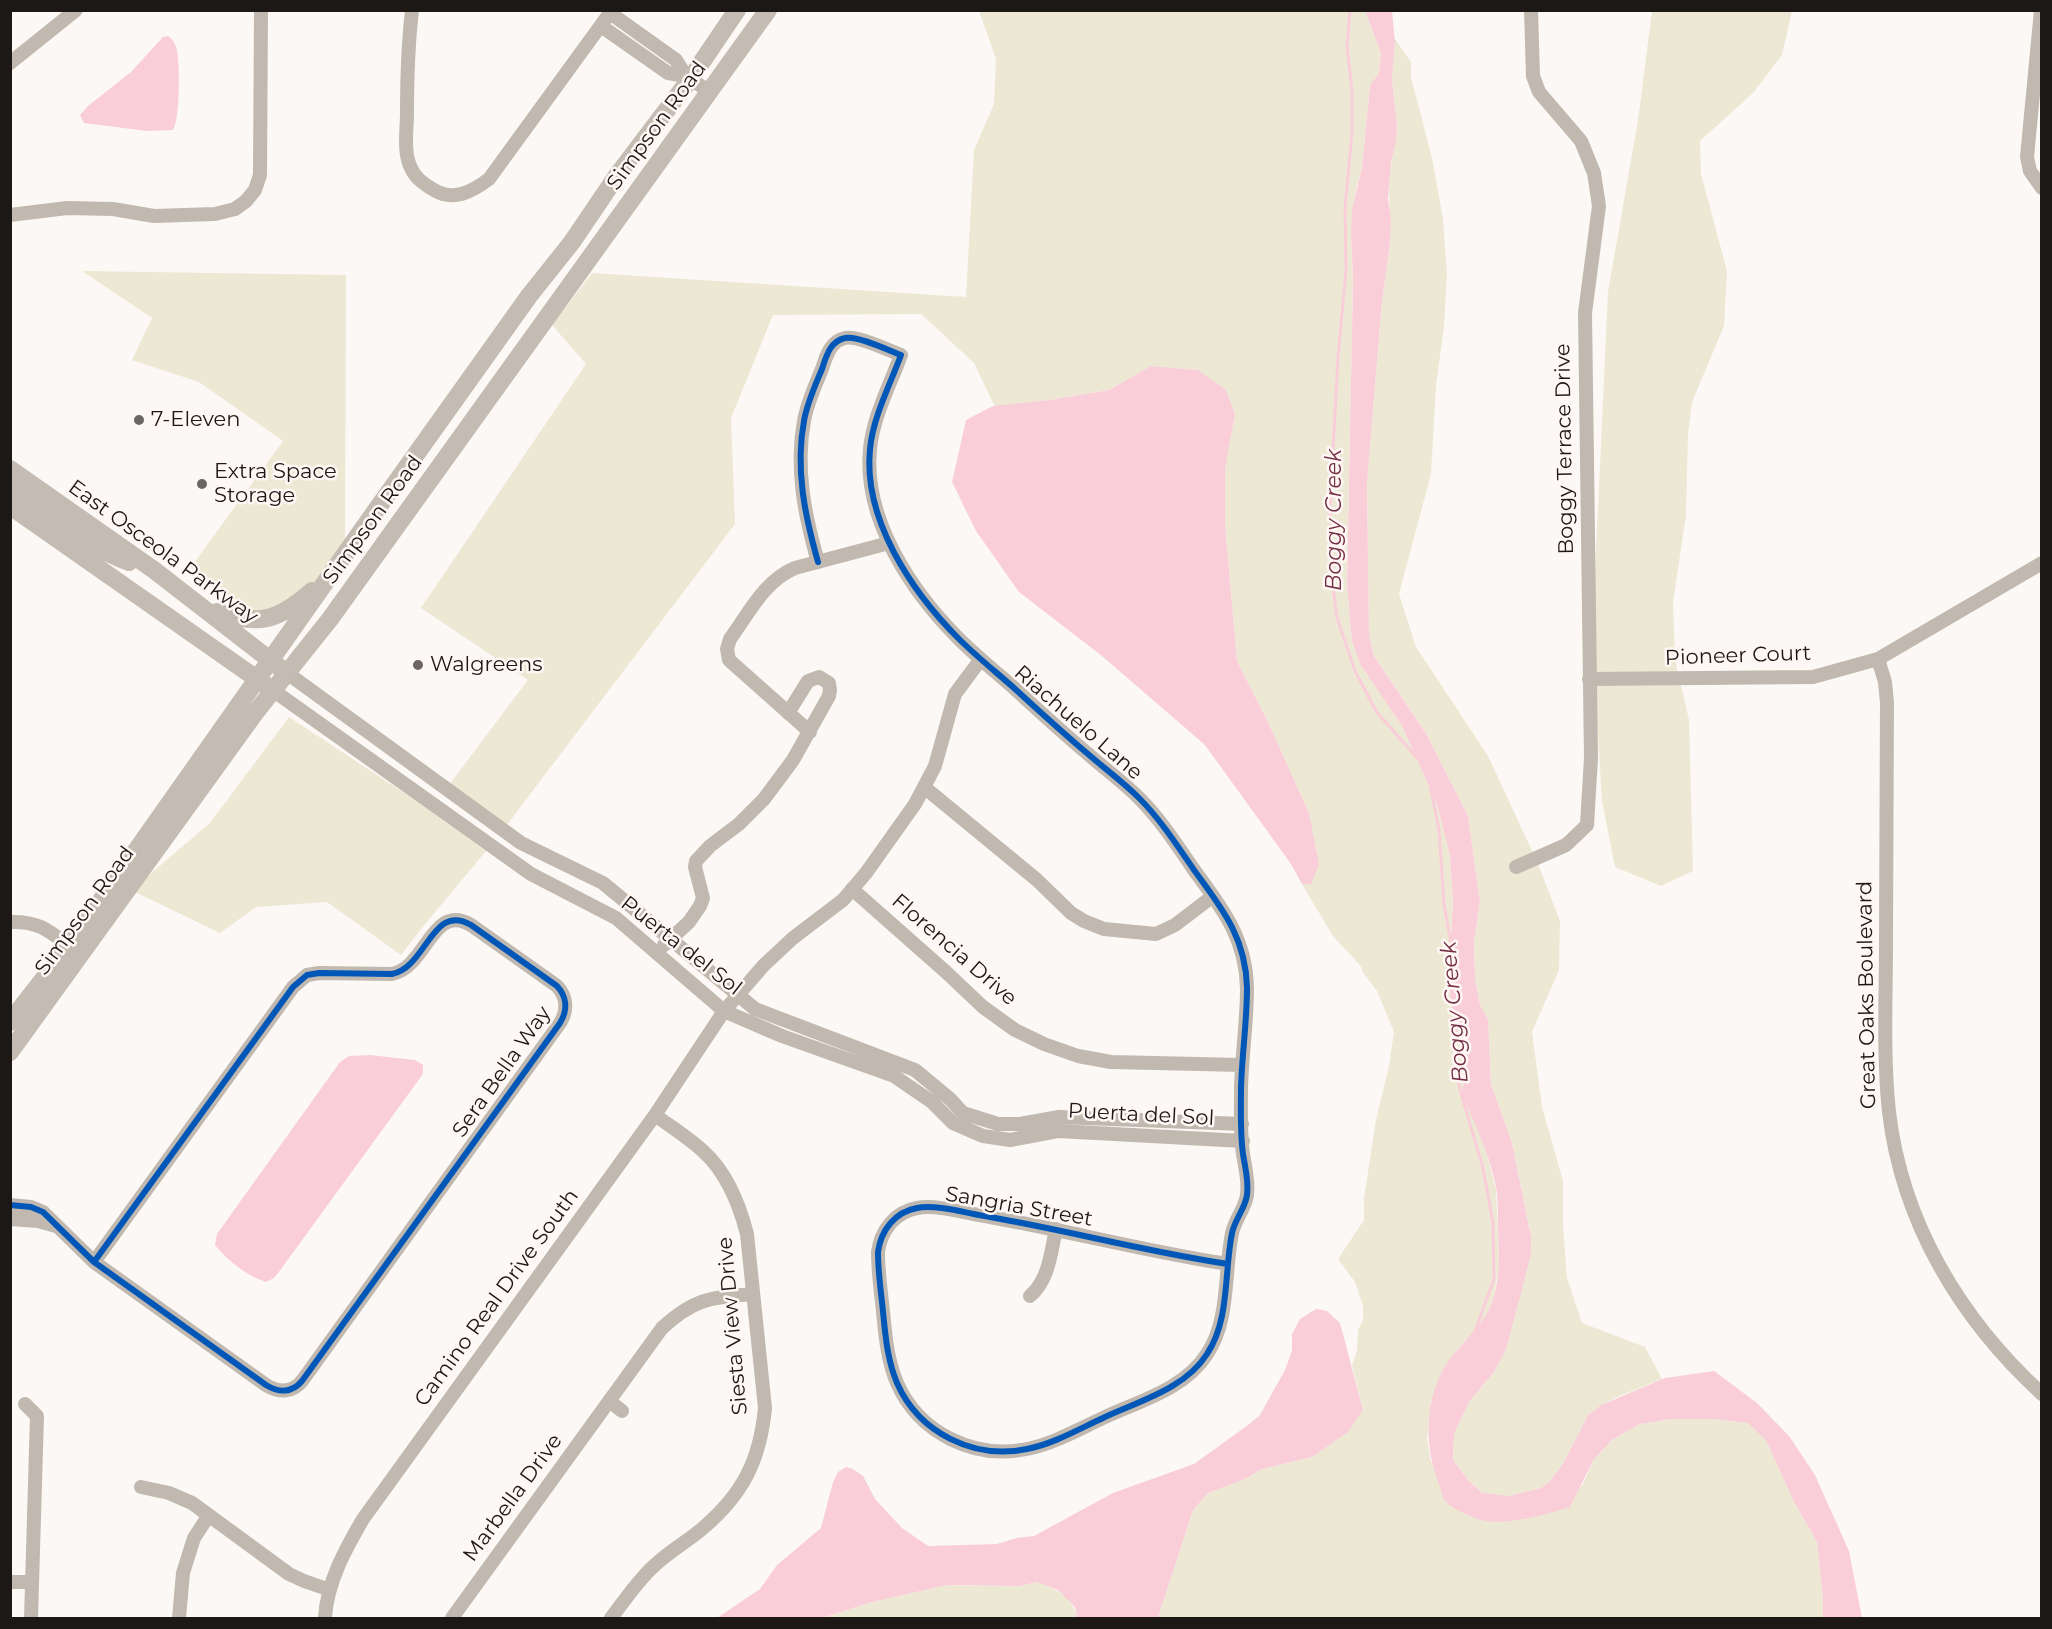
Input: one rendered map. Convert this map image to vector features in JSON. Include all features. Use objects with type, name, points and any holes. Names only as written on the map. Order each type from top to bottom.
[{"type":"main road","name":"Simpson Road","points":[[10,1022],[69,946],[529,296],[572,242],[616,177],[737,10]]},
{"type":"main road","name":"Simpson Road","points":[[10,1052],[273,691],[330,619],[768,10]]},
{"type":"main road","points":[[534,334],[529,320],[533,301],[560,266],[572,242]]},
{"type":"main road","name":"East Osceola Parkway","points":[[10,469],[154,570],[287,673]]},
{"type":"main road","points":[[10,487],[105,552],[154,570]]},
{"type":"main road","points":[[10,506],[273,691]]},
{"type":"main road","points":[[197,602],[217,612],[242,620],[262,620],[282,613],[297,604],[333,572]]},
{"type":"main road","points":[[101,900],[99,917],[101,927]]},
{"type":"main road","points":[[65,977],[70,961],[69,946]]},
{"type":"street","points":[[10,63],[76,10]]},
{"type":"street","points":[[10,214],[67,208],[112,209],[154,216],[215,214],[235,209],[246,201],[255,189],[260,175],[261,10]]},
{"type":"street","points":[[412,10],[408,54],[406,152],[411,169],[423,183],[440,194],[457,196],[473,192],[489,179],[611,12],[676,60],[688,77],[710,92]]},
{"type":"street","name":"Boggy Terrace Drive","points":[[1516,867],[1566,845],[1587,825],[1591,758],[1588,679],[1585,313],[1599,206],[1594,173],[1581,141],[1539,92],[1533,76],[1531,10]]},
{"type":"street","points":[[2041,10],[2027,157],[2030,171],[2042,188]]},
{"type":"street","points":[[601,26],[668,73],[688,77]]},
{"type":"street","name":"Riachuelo Lane","points":[[818,562],[806,518],[801,481],[804,421],[810,399],[830,349],[836,341],[846,337],[855,338],[901,355],[875,423],[870,450],[871,480],[879,519],[892,552],[930,606],[957,637],[1138,797],[1161,824],[1226,914],[1238,938],[1246,968],[1247,992],[1242,1065],[1242,1141],[1246,1166]]},
{"type":"street","points":[[810,732],[729,660],[727,649],[730,639],[769,584],[780,574],[889,543]]},
{"type":"street","name":"Pioneer Court","points":[[1588,679],[1813,676],[1878,659],[2042,563]]},
{"type":"street","name":"Camino Real Drive South","points":[[325,1618],[333,1577],[363,1519],[655,1115],[724,1011],[764,965],[793,938],[843,900],[866,873],[909,813],[936,765],[955,694],[981,659]]},
{"type":"street","name":"Great Oaks Boulevard","points":[[1878,659],[1885,682],[1887,703],[1886,1077],[1894,1146],[1916,1217],[1933,1257],[1983,1334],[2042,1394]]},
{"type":"street","name":"Puerta del Sol","points":[[287,673],[521,843],[603,884],[756,1009],[915,1070],[950,1098],[963,1113],[998,1124],[1020,1124],[1059,1117],[1242,1124]]},
{"type":"street","points":[[656,952],[689,922],[700,906],[703,898],[695,867],[696,861],[764,799],[793,760],[810,732],[829,696],[829,683],[819,677],[808,681],[788,713]]},
{"type":"street","name":"Puerta del Sol","points":[[273,691],[475,836],[542,880],[616,918],[724,1011],[782,1036],[894,1076],[932,1102],[953,1123],[983,1136],[1010,1140],[1058,1131],[1242,1141]]},
{"type":"street","points":[[924,787],[1037,880],[1071,913],[1084,921],[1104,928],[1155,934],[1175,925],[1213,896]]},
{"type":"street","points":[[542,880],[552,859]]},
{"type":"street","name":"Florencia Drive","points":[[852,889],[983,1007],[1015,1030],[1044,1044],[1078,1056],[1112,1062],[1242,1065]]},
{"type":"street","name":"Sera Bella Way","points":[[10,1205],[31,1207],[43,1212],[94,1262],[271,1388],[286,1391],[295,1388],[560,1023],[566,1010],[563,994],[557,986],[471,926],[457,920],[439,927],[411,965],[403,971],[392,974],[319,973],[307,975],[293,987],[94,1262]]},
{"type":"street","points":[[10,922],[32,922],[40,925],[69,946]]},
{"type":"street","name":"Siesta View Drive","points":[[611,1618],[634,1587],[656,1564],[703,1528],[742,1485],[756,1457],[763,1432],[765,1408],[747,1234],[740,1206],[725,1178],[704,1152],[655,1115]]},
{"type":"street","name":"Sangria Street","points":[[1228,1264],[1056,1229],[925,1207],[911,1210],[898,1216],[883,1232],[879,1246],[878,1267],[888,1353],[895,1379],[905,1399],[924,1421],[940,1433],[960,1444],[982,1450],[1005,1452],[1041,1445],[1183,1380],[1202,1361],[1215,1338],[1220,1321],[1234,1226],[1247,1194],[1246,1166]]},
{"type":"street","points":[[10,1219],[38,1221],[57,1226]]},
{"type":"street","points":[[1030,1296],[1045,1277],[1056,1229]]},
{"type":"street","name":"Marbella Drive","points":[[452,1618],[662,1328],[682,1310],[699,1301],[753,1294]]},
{"type":"street","points":[[609,1401],[622,1411]]},
{"type":"street","points":[[25,1404],[37,1416],[31,1618]]},
{"type":"street","points":[[141,1487],[184,1499],[289,1574],[330,1590]]},
{"type":"street","points":[[179,1618],[183,1573],[194,1538],[209,1515]]},
{"type":"street","points":[[10,1582],[32,1582]]},
{"type":"shaded area","points":[[979,11],[1365,11],[1381,53],[1379,73],[1370,85],[1362,167],[1356,190],[1351,233],[1353,279],[1347,586],[1352,641],[1360,664],[1402,726],[1437,804],[1450,856],[1453,902],[1449,973],[1451,1005],[1458,1023],[1465,1062],[1466,1075],[1461,1094],[1482,1136],[1496,1189],[1499,1264],[1494,1296],[1485,1319],[1457,1350],[1431,1402],[1427,1438],[1430,1458],[1446,1502],[1462,1512],[1582,1486],[1594,1459],[1612,1440],[1640,1424],[1671,1419],[1713,1419],[1748,1423],[1766,1439],[1794,1502],[1817,1542],[1823,1618],[1158,1618],[1193,1510],[1208,1493],[1243,1480],[1262,1469],[1313,1457],[1363,1410],[1352,1365],[1357,1351],[1358,1330],[1363,1320],[1363,1306],[1355,1282],[1338,1259],[1364,1220],[1364,1198],[1376,1120],[1389,1066],[1394,1032],[1377,991],[1360,965],[1333,936],[1302,884],[1311,884],[1309,813],[1268,722],[1237,661],[1225,525],[1225,469],[1235,414],[1226,390],[1198,370],[1151,366],[1109,390],[995,407],[974,363],[921,314],[773,315],[731,418],[735,524],[506,826],[449,785],[528,680],[421,608],[586,364],[552,325],[592,273],[966,297],[974,150],[994,104],[996,59]]},
{"type":"shaded area","points":[[1652,11],[1792,11],[1782,55],[1753,93],[1700,141],[1701,174],[1727,271],[1724,326],[1692,402],[1688,434],[1686,515],[1673,602],[1675,659],[1678,673],[1595,673],[1594,595],[1608,292],[1638,120]]},
{"type":"shaded area","points":[[1395,39],[1411,62],[1411,77],[1432,158],[1443,219],[1447,274],[1444,327],[1436,385],[1431,474],[1399,594],[1416,647],[1488,756],[1533,853],[1510,863],[1513,874],[1538,864],[1560,921],[1559,970],[1532,1032],[1542,1107],[1563,1181],[1563,1225],[1567,1278],[1582,1323],[1645,1347],[1662,1379],[1601,1405],[1588,1415],[1563,1464],[1548,1483],[1541,1488],[1509,1496],[1482,1493],[1469,1481],[1453,1460],[1454,1434],[1469,1402],[1494,1372],[1506,1350],[1531,1252],[1531,1237],[1512,1143],[1491,1084],[1488,1019],[1480,1005],[1475,978],[1474,942],[1480,902],[1468,816],[1427,735],[1374,656],[1369,635],[1367,483],[1382,302],[1390,243],[1389,179],[1397,125],[1392,80]]},
{"type":"shaded area","points":[[82,271],[346,275],[345,547],[321,581],[280,607],[247,614],[191,567],[283,441],[199,382],[132,360],[152,318]]},
{"type":"shaded area","points":[[1595,685],[1681,685],[1689,720],[1693,871],[1661,886],[1615,867],[1602,801]]},
{"type":"shaded area","points":[[289,717],[415,800],[486,851],[401,955],[327,902],[256,907],[220,933],[135,892],[142,881],[210,823]]},
{"type":"shaded area","points":[[1037,1582],[1063,1594],[1072,1604],[1077,1618],[822,1618],[872,1602],[947,1585],[1020,1586]]},
{"type":"water","points":[[1365,11],[1392,11],[1395,42],[1392,80],[1397,125],[1391,162],[1388,199],[1391,219],[1390,243],[1382,302],[1367,483],[1369,635],[1374,656],[1427,735],[1468,816],[1480,902],[1474,942],[1475,978],[1480,1005],[1488,1019],[1491,1084],[1512,1143],[1531,1237],[1531,1252],[1506,1350],[1494,1372],[1469,1402],[1454,1434],[1453,1460],[1469,1481],[1482,1493],[1509,1496],[1541,1488],[1549,1482],[1563,1464],[1588,1415],[1601,1405],[1665,1378],[1714,1371],[1757,1403],[1789,1436],[1815,1475],[1849,1551],[1862,1618],[1823,1618],[1817,1542],[1794,1502],[1766,1440],[1748,1423],[1713,1419],[1671,1419],[1640,1424],[1612,1440],[1594,1459],[1570,1507],[1517,1520],[1486,1521],[1452,1507],[1444,1499],[1435,1471],[1428,1431],[1434,1391],[1445,1367],[1490,1308],[1494,1296],[1499,1264],[1497,1198],[1486,1151],[1461,1094],[1466,1075],[1465,1062],[1458,1023],[1451,1005],[1449,973],[1453,902],[1450,856],[1437,804],[1402,726],[1360,664],[1352,641],[1347,586],[1353,279],[1352,210],[1362,167],[1370,85],[1379,73],[1381,53]]},
{"type":"water","points":[[168,36],[176,47],[179,68],[178,104],[173,130],[147,131],[84,123],[80,115],[88,106],[131,72],[163,37]]},
{"type":"water","points":[[1151,366],[1198,370],[1226,390],[1235,414],[1225,469],[1225,525],[1237,661],[1268,722],[1309,813],[1319,865],[1311,884],[1302,884],[1291,864],[1205,745],[1102,656],[1019,592],[976,531],[952,482],[966,420],[993,406],[1050,400],[1109,390]]},
{"type":"water","points":[[370,1055],[415,1060],[423,1065],[423,1074],[274,1278],[266,1282],[252,1276],[226,1257],[215,1245],[217,1234],[340,1062],[349,1056]]},
{"type":"water","points":[[1316,1309],[1327,1311],[1340,1323],[1363,1410],[1348,1432],[1312,1457],[1262,1469],[1243,1480],[1208,1493],[1193,1510],[1158,1618],[1077,1618],[1075,1607],[1058,1590],[1037,1582],[1020,1586],[947,1585],[872,1602],[822,1618],[717,1618],[760,1589],[777,1565],[821,1528],[833,1482],[838,1472],[846,1467],[863,1476],[875,1499],[902,1528],[928,1546],[997,1544],[1034,1536],[1113,1493],[1194,1464],[1260,1415],[1285,1370],[1292,1351],[1292,1334],[1300,1319]]},
{"type":"waterway","name":"Boggy Creek","points":[[1350,10],[1347,46],[1352,90],[1352,133],[1345,208],[1346,270],[1338,357],[1330,506],[1333,587],[1337,618],[1355,671],[1376,711],[1418,759]]},
{"type":"waterway","name":"Boggy Creek","points":[[1431,789],[1439,830],[1444,904],[1451,943]]},
{"type":"waterway","name":"Boggy Creek","points":[[1457,1015],[1454,1053],[1460,1090],[1483,1168],[1493,1223],[1494,1279],[1475,1331]]},
{"type":"cycle path","points":[[818,562],[809,527],[801,475],[801,439],[804,421],[809,401],[829,350],[836,342],[845,338],[857,339],[901,355],[875,425],[870,449],[870,475],[874,501],[882,527],[908,576],[941,620],[966,645],[1069,738],[1127,786],[1154,815],[1231,924],[1246,970],[1247,1000],[1241,1121],[1247,1195],[1232,1233],[1223,1311],[1219,1326],[1214,1341],[1198,1366],[1160,1393],[1066,1436],[1027,1449],[987,1450],[950,1439],[919,1416],[907,1401],[893,1373],[888,1353],[878,1252],[882,1236],[890,1223],[909,1210],[925,1207],[953,1210],[1228,1264]]},
{"type":"cycle path","points":[[10,1205],[31,1207],[43,1212],[94,1262],[266,1385],[280,1390],[290,1390],[302,1381],[560,1023],[565,1008],[560,990],[471,925],[458,920],[447,922],[438,929],[414,960],[404,969],[392,974],[319,973],[307,975],[293,987],[94,1262]]},
{"type":"place","name":"7-Eleven","points":[[139,420]]},
{"type":"place","name":"Extra Space Storage","points":[[202,484]]},
{"type":"place","name":"Walgreens","points":[[418,665]]}]
